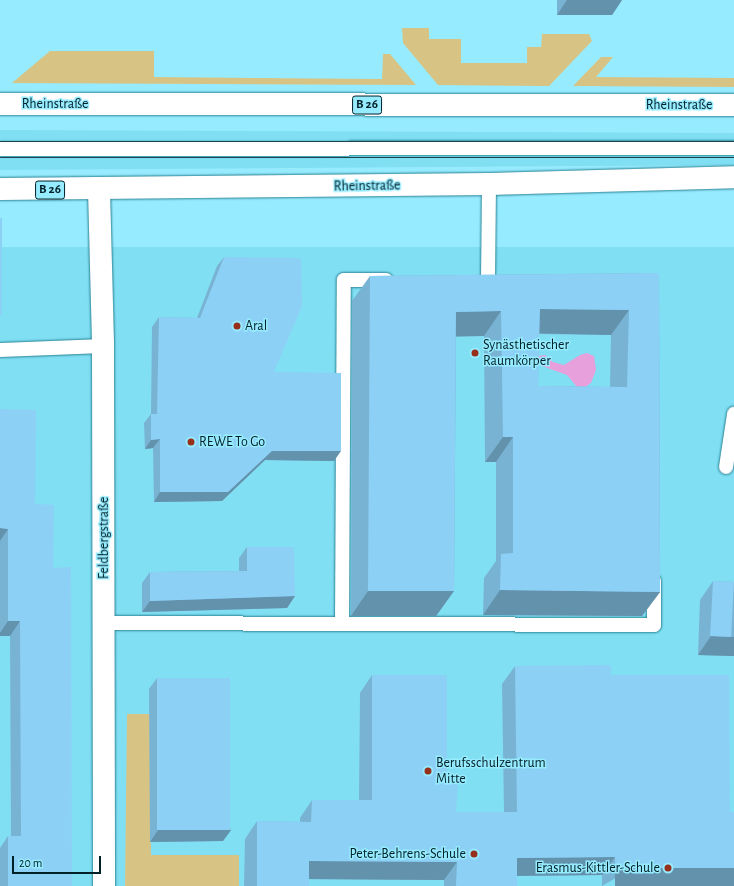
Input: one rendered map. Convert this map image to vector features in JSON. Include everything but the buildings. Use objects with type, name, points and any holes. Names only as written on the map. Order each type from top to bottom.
[{"type":"main road","name":"Rheinstraße","points":[[0,104],[734,105]]},
{"type":"main road","name":"Rheinstraße","points":[[0,189],[99,190],[489,184],[734,177]]},
{"type":"main road","name":"Feldbergstraße","points":[[99,190],[103,346],[105,623],[104,886]]},
{"type":"lane","points":[[0,149],[734,148]]},
{"type":"lane","points":[[489,184],[482,281],[504,281]]},
{"type":"lane","points":[[342,624],[344,280],[398,280]]},
{"type":"lane","points":[[0,350],[103,346]]},
{"type":"lane","points":[[726,466],[734,414]]},
{"type":"lane","points":[[105,623],[342,624],[373,620],[654,625],[654,569]]},
{"type":"shaded area","points":[[402,28],[429,28],[429,39],[461,39],[461,63],[527,63],[527,47],[541,47],[542,34],[589,34],[592,41],[549,86],[438,85],[403,43]]},
{"type":"shaded area","points":[[50,51],[154,51],[154,77],[382,79],[383,54],[390,54],[416,85],[12,83]]},
{"type":"shaded area","points":[[601,57],[613,57],[596,77],[734,78],[734,87],[573,86]]},
{"type":"shaded area","points":[[0,130],[734,133],[734,165],[0,170]]},
{"type":"shaded area","points":[[0,247],[734,247],[734,886],[0,886]]},
{"type":"shaded area","points":[[587,353],[594,356],[596,370],[591,383],[585,387],[577,387],[567,375],[542,366],[539,362],[539,356],[545,355],[553,362],[564,365],[580,355]]},
{"type":"shaded area","points":[[127,714],[150,714],[151,855],[239,855],[239,886],[125,886]]},
{"type":"tram line","points":[[0,141],[734,141]]},
{"type":"tram line","points":[[0,157],[734,157]]},
{"type":"place","name":"Aral","points":[[237,326]]},
{"type":"place","name":"Synästhetischer Raumkörper","points":[[475,353]]},
{"type":"place","name":"REWE To Go","points":[[191,442]]},
{"type":"place","name":"Berufsschulzentrum Mitte","points":[[428,771]]},
{"type":"place","name":"Peter-Behrens-Schule","points":[[474,854]]},
{"type":"place","name":"Erasmus-Kittler-Schule","points":[[668,868]]}]
